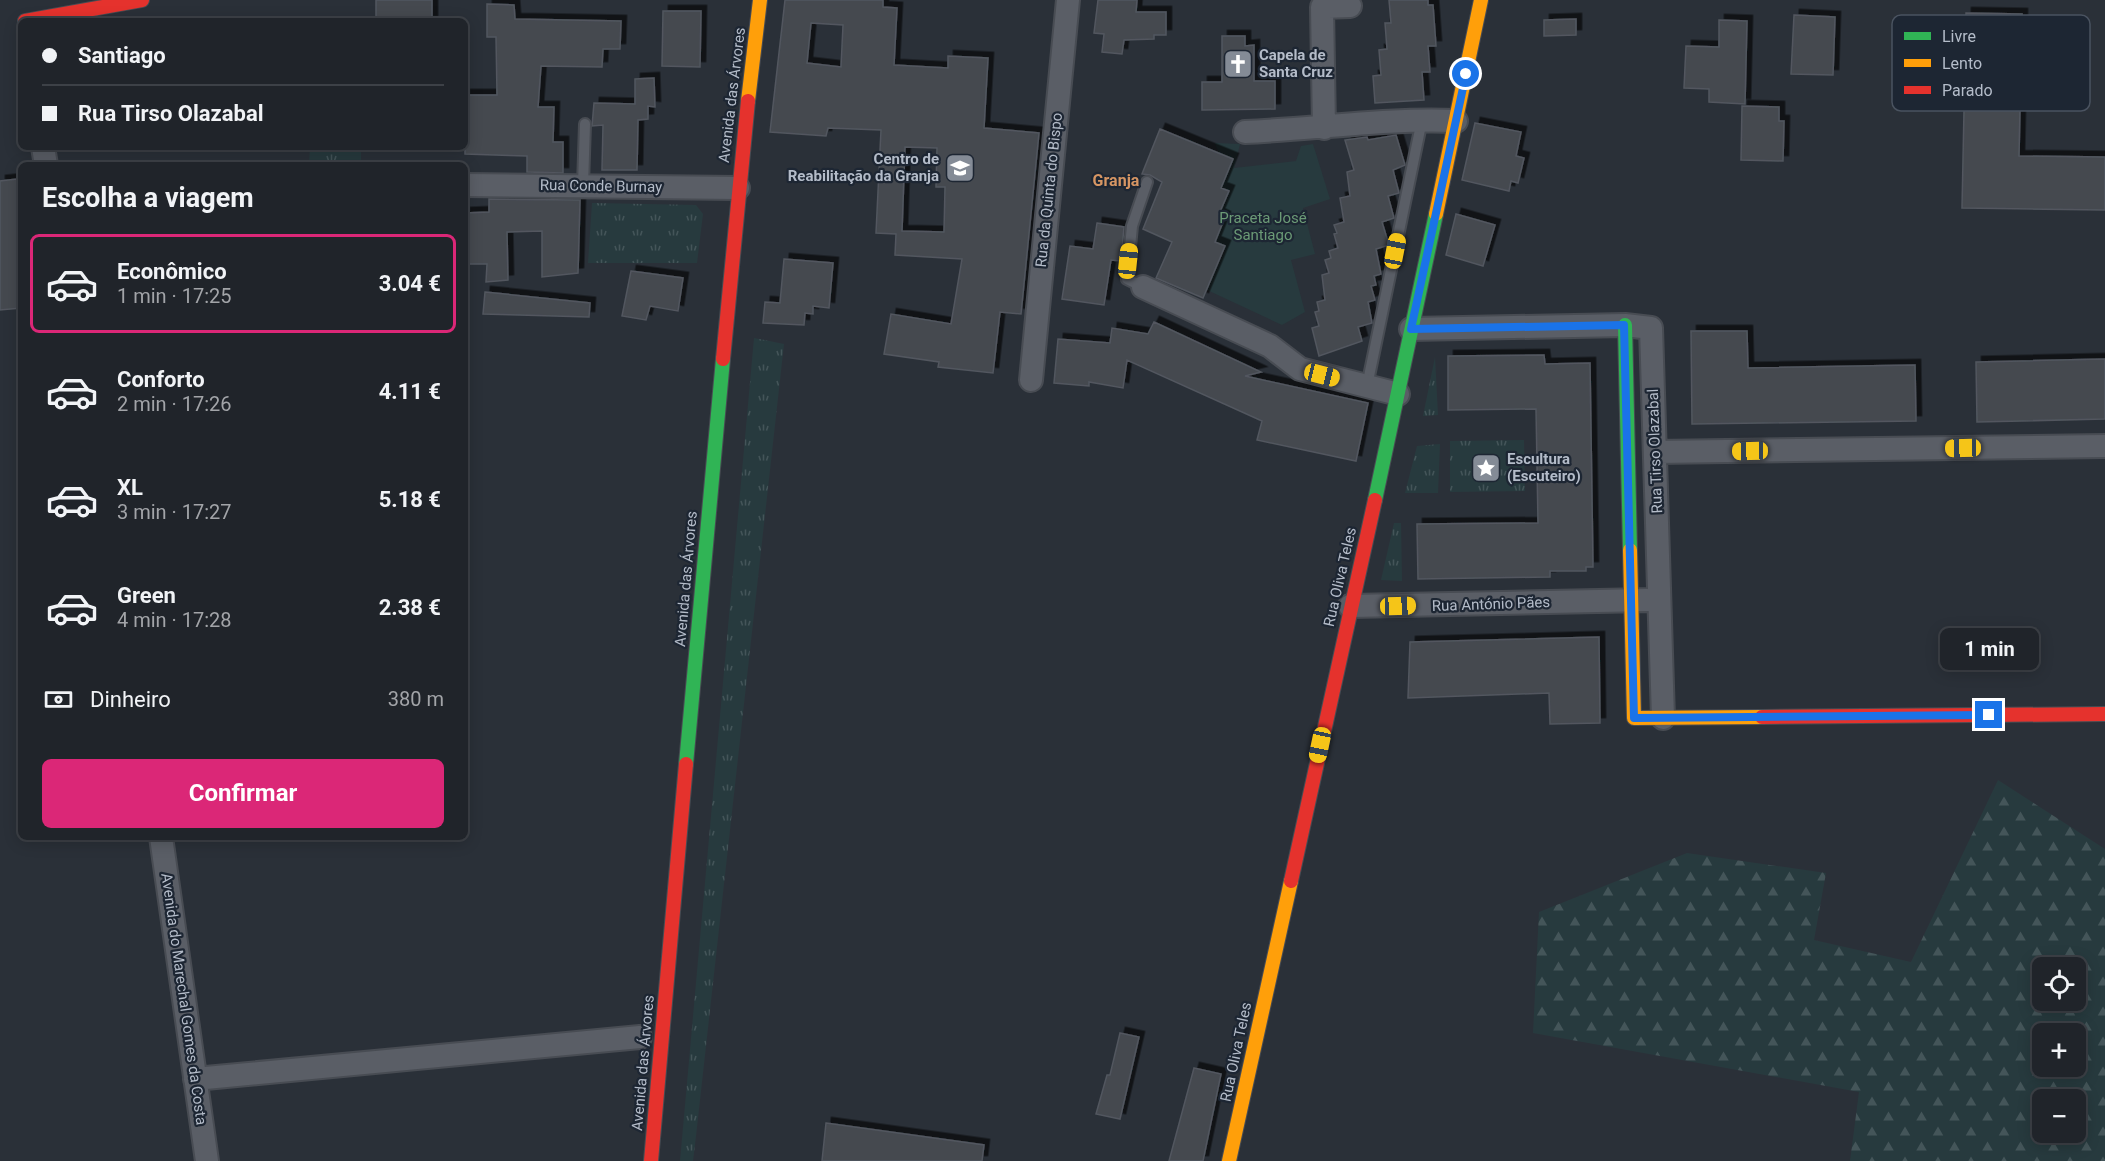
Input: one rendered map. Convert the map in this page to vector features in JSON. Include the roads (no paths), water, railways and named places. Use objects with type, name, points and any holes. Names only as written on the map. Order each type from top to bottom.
[{"type":"main road","points":[[41,18],[142,0]]},
{"type":"main road","name":"Avenida das Árvores","points":[[651,1161],[738,188],[760,0]]},
{"type":"main road","name":"Rua Oliva Teles","points":[[1229,1161],[1398,394],[1481,0]]},
{"type":"main road","name":"Rua Tirso Olazabal","points":[[1624,325],[1634,718],[1663,718]]},
{"type":"main road","points":[[1663,718],[2105,714]]},
{"type":"street","name":"Rua da Quinta do Bispo","points":[[1030,380],[1068,0]]},
{"type":"street","points":[[1324,128],[1322,7],[1350,6]]},
{"type":"street","points":[[1245,132],[1422,119],[1456,121]]},
{"type":"street","name":"Rua Conde Burnay","points":[[468,185],[738,188]]},
{"type":"street","points":[[1143,287],[1270,346],[1300,369],[1398,394]]},
{"type":"street","name":"Rua Tirso Olazabal","points":[[1411,329],[1624,325],[1651,327],[1663,718]]},
{"type":"street","points":[[1656,452],[2105,446]]},
{"type":"street","points":[[1631,600],[1658,600]]},
{"type":"street","name":"Rua António Pães","points":[[1350,606],[1631,600]]},
{"type":"street","name":"Avenida do Marechal Gomes da Costa","points":[[161,840],[207,1161]]},
{"type":"street","points":[[195,1079],[640,1037]]},
{"type":"lane","points":[[1367,386],[1422,119]]},
{"type":"lane","points":[[583,185],[585,124]]},
{"type":"lane","points":[[1143,287],[1127,279],[1132,226],[1147,182]]},
{"type":"place","name":"Capela de Santa Cruz","points":[[1238,64]]},
{"type":"place","name":"Centro de Reabilitação da Granja","points":[[960,168]]},
{"type":"place","name":"Escultura (Escuteiro)","points":[[1486,468]]},
{"type":"district","name":"Granja","points":[[1116,180]]},
{"type":"park label","name":"Praceta José Santiago","points":[[1263,226]]}]
